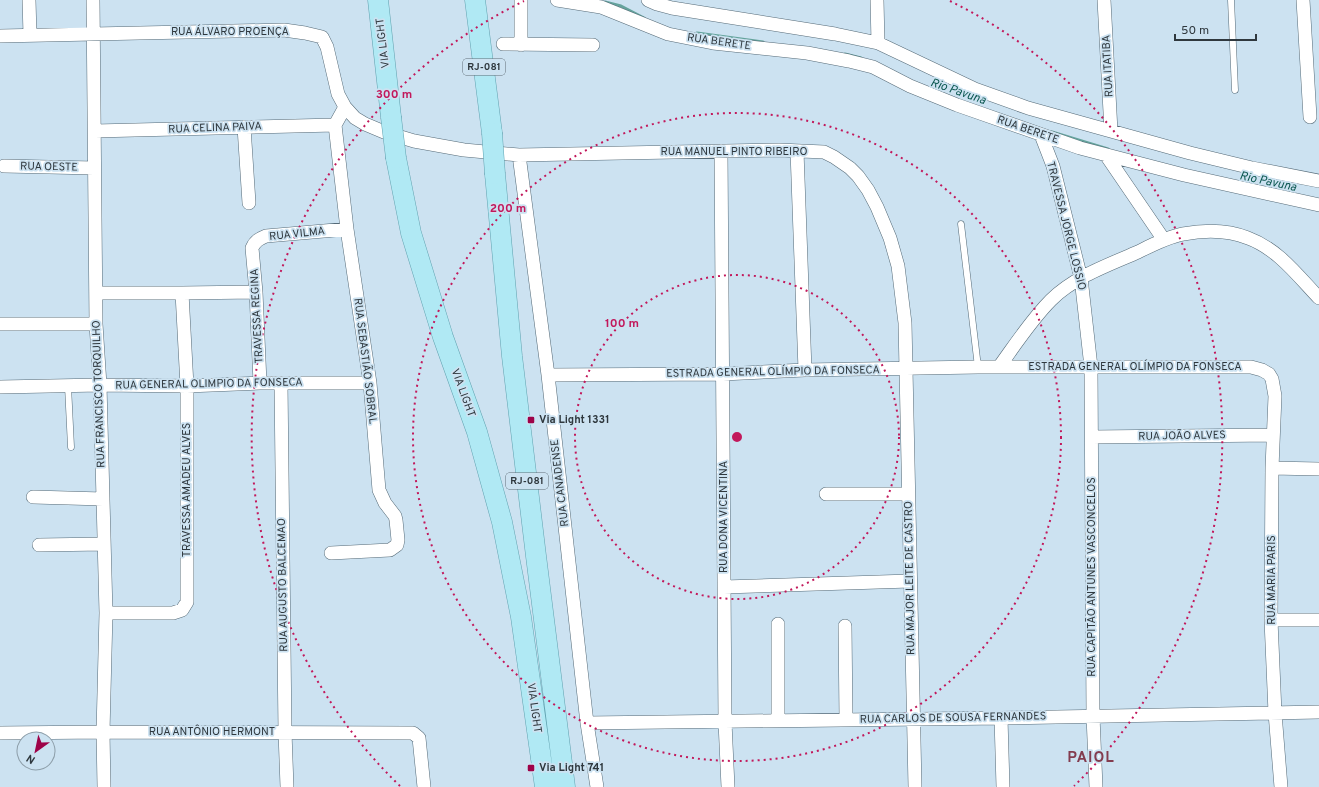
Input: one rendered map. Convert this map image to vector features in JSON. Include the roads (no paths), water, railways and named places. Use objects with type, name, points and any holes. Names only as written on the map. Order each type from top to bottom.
[{"type":"main road","name":"VIA LIGHT","points":[[378,0],[396,158],[411,233],[443,337],[477,432],[502,522],[521,617],[544,787]]},
{"type":"main road","name":"VIA LIGHT","points":[[475,1],[492,133],[513,364],[565,787]]},
{"type":"street","points":[[29,0],[30,35]]},
{"type":"street","name":"RUA FRANCISCO TORQUILHO","points":[[93,0],[96,324],[100,385],[106,613],[103,732],[104,787]]},
{"type":"street","points":[[521,0],[521,45]]},
{"type":"street","name":"RUA BERETE","points":[[557,0],[601,7],[668,34],[713,43],[807,53],[873,67],[910,86],[957,105],[1080,148],[1184,175],[1319,205]]},
{"type":"street","name":"RUA BERETE","points":[[648,0],[672,8],[836,34],[878,44],[975,89],[1028,108],[1190,153],[1252,168],[1319,181]]},
{"type":"street","points":[[877,0],[878,44]]},
{"type":"street","name":"RUA ITATIBA","points":[[1104,0],[1112,131]]},
{"type":"street","points":[[1303,0],[1310,117]]},
{"type":"street","name":"RUA ÁLVARO PROENÇA","points":[[0,36],[284,30],[305,32],[322,37],[327,47],[338,94],[345,107],[356,118],[365,124],[384,132],[414,141],[464,150],[519,155]]},
{"type":"street","points":[[502,44],[593,45]]},
{"type":"street","points":[[335,125],[345,107]]},
{"type":"street","name":"RUA CELINA PAIVA","points":[[94,131],[335,125]]},
{"type":"street","name":"RUA SEBASTIÃO SOBRAL","points":[[331,553],[390,550],[397,545],[398,540],[395,516],[385,503],[379,490],[370,383],[347,229],[335,125]]},
{"type":"street","points":[[244,127],[249,203]]},
{"type":"street","name":"TRAVESSA JORGE LOSSIO","points":[[1041,135],[1053,166],[1082,278],[1092,367]]},
{"type":"street","name":"RUA MANUEL PINTO RIBEIRO","points":[[519,155],[779,150],[824,152],[838,159],[858,176],[868,190],[890,238],[898,266],[905,322],[906,369]]},
{"type":"street","name":"RUA DONA VICENTINA","points":[[721,151],[725,722],[728,787]]},
{"type":"street","points":[[796,151],[805,370]]},
{"type":"street","name":"RUA CANADENSE","points":[[519,155],[548,375],[587,723],[597,787]]},
{"type":"street","points":[[1106,155],[1164,240]]},
{"type":"street","name":"RUA OESTE","points":[[4,166],[94,168]]},
{"type":"street","name":"RUA VILMA","points":[[252,248],[258,240],[266,236],[347,229]]},
{"type":"street","points":[[999,367],[1025,331],[1050,301],[1066,288],[1082,278],[1164,240],[1181,234],[1214,231],[1248,238],[1262,245],[1286,263],[1319,298]]},
{"type":"street","name":"TRAVESSA REGINA","points":[[252,248],[256,292],[260,384]]},
{"type":"street","points":[[96,293],[256,292]]},
{"type":"street","name":"TRAVESSA AMADEU ALVES","points":[[106,613],[173,613],[182,610],[187,602],[187,386],[182,293]]},
{"type":"street","points":[[0,324],[96,324]]},
{"type":"street","name":"ESTRADA GENERAL OLÍMPIO DA FONSECA","points":[[548,375],[723,374],[805,370],[978,367],[1251,367],[1269,374]]},
{"type":"street","name":"RUA CAPITÃO ANTUNES VASCONCELOS","points":[[1092,367],[1092,716],[1096,787]]},
{"type":"street","name":"RUA MAJOR LEITE DE CASTRO","points":[[906,369],[915,787]]},
{"type":"street","name":"RUA MARIA PARIS","points":[[1269,374],[1272,379],[1275,396],[1272,468],[1271,620],[1275,713],[1281,787]]},
{"type":"street","name":"RUA GENERAL OLIMPIO DA FONSECA","points":[[0,386],[187,386],[281,383],[370,383]]},
{"type":"street","name":"RUA AUGUSTO BALCEMAO","points":[[281,383],[287,787]]},
{"type":"street","name":"RUA JOÃO ALVES","points":[[1092,437],[1273,435]]},
{"type":"street","points":[[1272,468],[1319,469]]},
{"type":"street","points":[[826,494],[908,494]]},
{"type":"street","points":[[33,497],[103,499]]},
{"type":"street","points":[[39,545],[104,544]]},
{"type":"street","points":[[724,587],[910,581]]},
{"type":"street","points":[[1271,620],[1319,620]]},
{"type":"street","points":[[778,624],[778,721]]},
{"type":"street","points":[[845,626],[846,719]]},
{"type":"street","name":"RUA CARLOS DE SOUSA FERNANDES","points":[[587,723],[1001,718],[1319,712]]},
{"type":"street","points":[[1001,718],[1003,787]]},
{"type":"street","name":"RUA ANTÔNIO HERMONT","points":[[0,733],[413,733],[419,738],[420,742],[424,787]]},
{"type":"lane","points":[[1231,0],[1235,90]]},
{"type":"lane","points":[[961,224],[978,367]]},
{"type":"lane","points":[[68,386],[71,447]]},
{"type":"waterway","name":"Rio Pavuna","points":[[605,2],[621,6],[644,18]]},
{"type":"waterway","name":"Rio Pavuna","points":[[697,33],[763,42]]},
{"type":"waterway","name":"Rio Pavuna","points":[[845,54],[861,58]]},
{"type":"waterway","name":"Rio Pavuna","points":[[1052,132],[1108,149]]},
{"type":"place","name":"Via Light 1331","points":[[531,420]]},
{"type":"place","name":"Via Light 741","points":[[531,768]]},
{"type":"district","name":"PAIOL","points":[[1091,758]]}]
